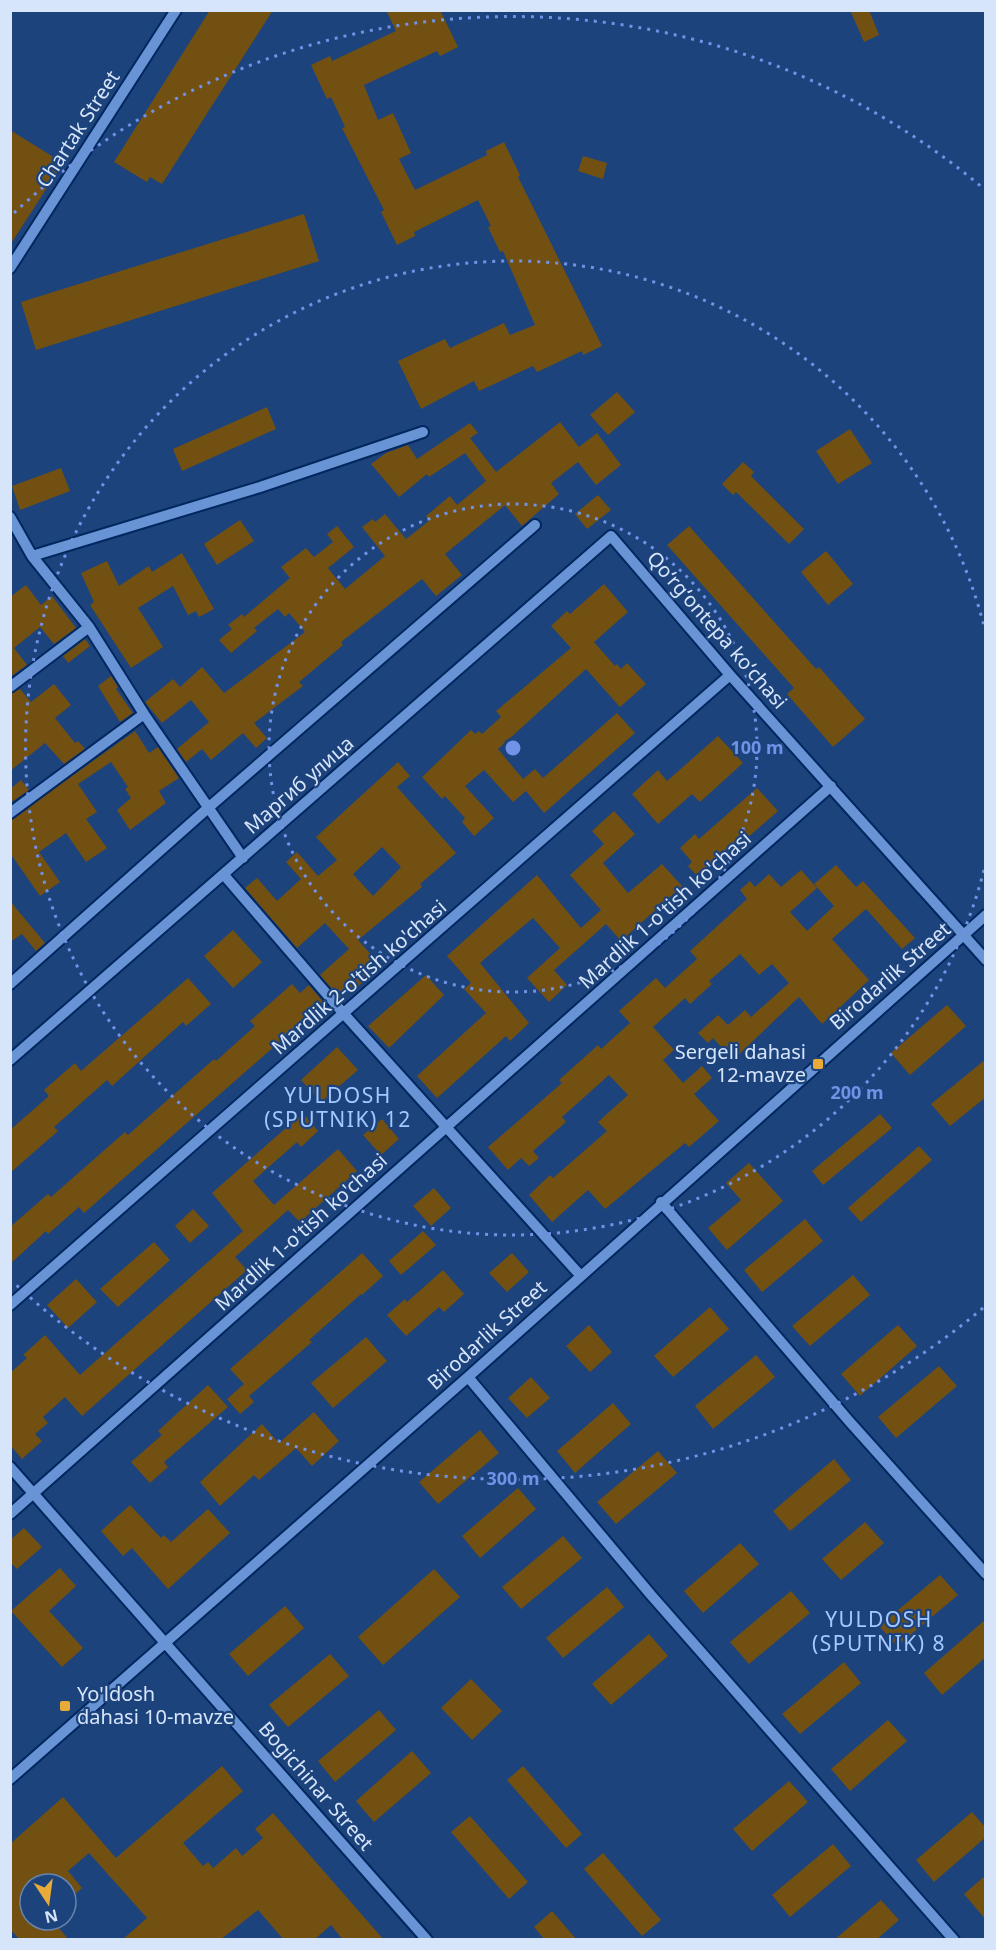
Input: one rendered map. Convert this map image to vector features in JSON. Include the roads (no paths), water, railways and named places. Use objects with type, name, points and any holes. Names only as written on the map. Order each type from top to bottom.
[{"type":"street","name":"Chartak Street","points":[[10,268],[176,10]]},
{"type":"street","points":[[32,556],[260,487],[423,432]]},
{"type":"street","points":[[10,517],[32,556],[88,627],[144,714],[243,858]]},
{"type":"street","points":[[10,984],[208,808],[535,525]]},
{"type":"street","name":"Qoʻrgʻontepa koʻchasi","points":[[610,536],[730,675],[986,960]]},
{"type":"street","name":"Маргиб улица","points":[[10,1060],[610,536]]},
{"type":"street","points":[[10,687],[88,627]]},
{"type":"street","name":"Mardlik 2-o'tish ko'chasi","points":[[10,1305],[730,675]]},
{"type":"street","points":[[10,813],[144,714]]},
{"type":"street","name":"Mardlik 1-o'tish ko'chasi","points":[[10,1514],[831,786]]},
{"type":"street","points":[[224,875],[344,1014],[580,1275]]},
{"type":"street","name":"Birodarlik Street","points":[[10,1779],[468,1377],[661,1202],[986,915]]},
{"type":"street","points":[[661,1202],[849,1421],[986,1574]]},
{"type":"street","points":[[468,1377],[651,1595],[954,1940]]},
{"type":"street","name":"Bogichinar Street","points":[[10,1467],[427,1940]]},
{"type":"place","name":"Sergeli dahasi 12-mavze","points":[[818,1064]]},
{"type":"place","name":"Yo'ldosh dahasi 10-mavze","points":[[65,1706]]},
{"type":"district","name":"YULDOSH (SPUTNIK) 12","points":[[338,1108]]},
{"type":"district","name":"YULDOSH (SPUTNIK) 8","points":[[879,1632]]}]
